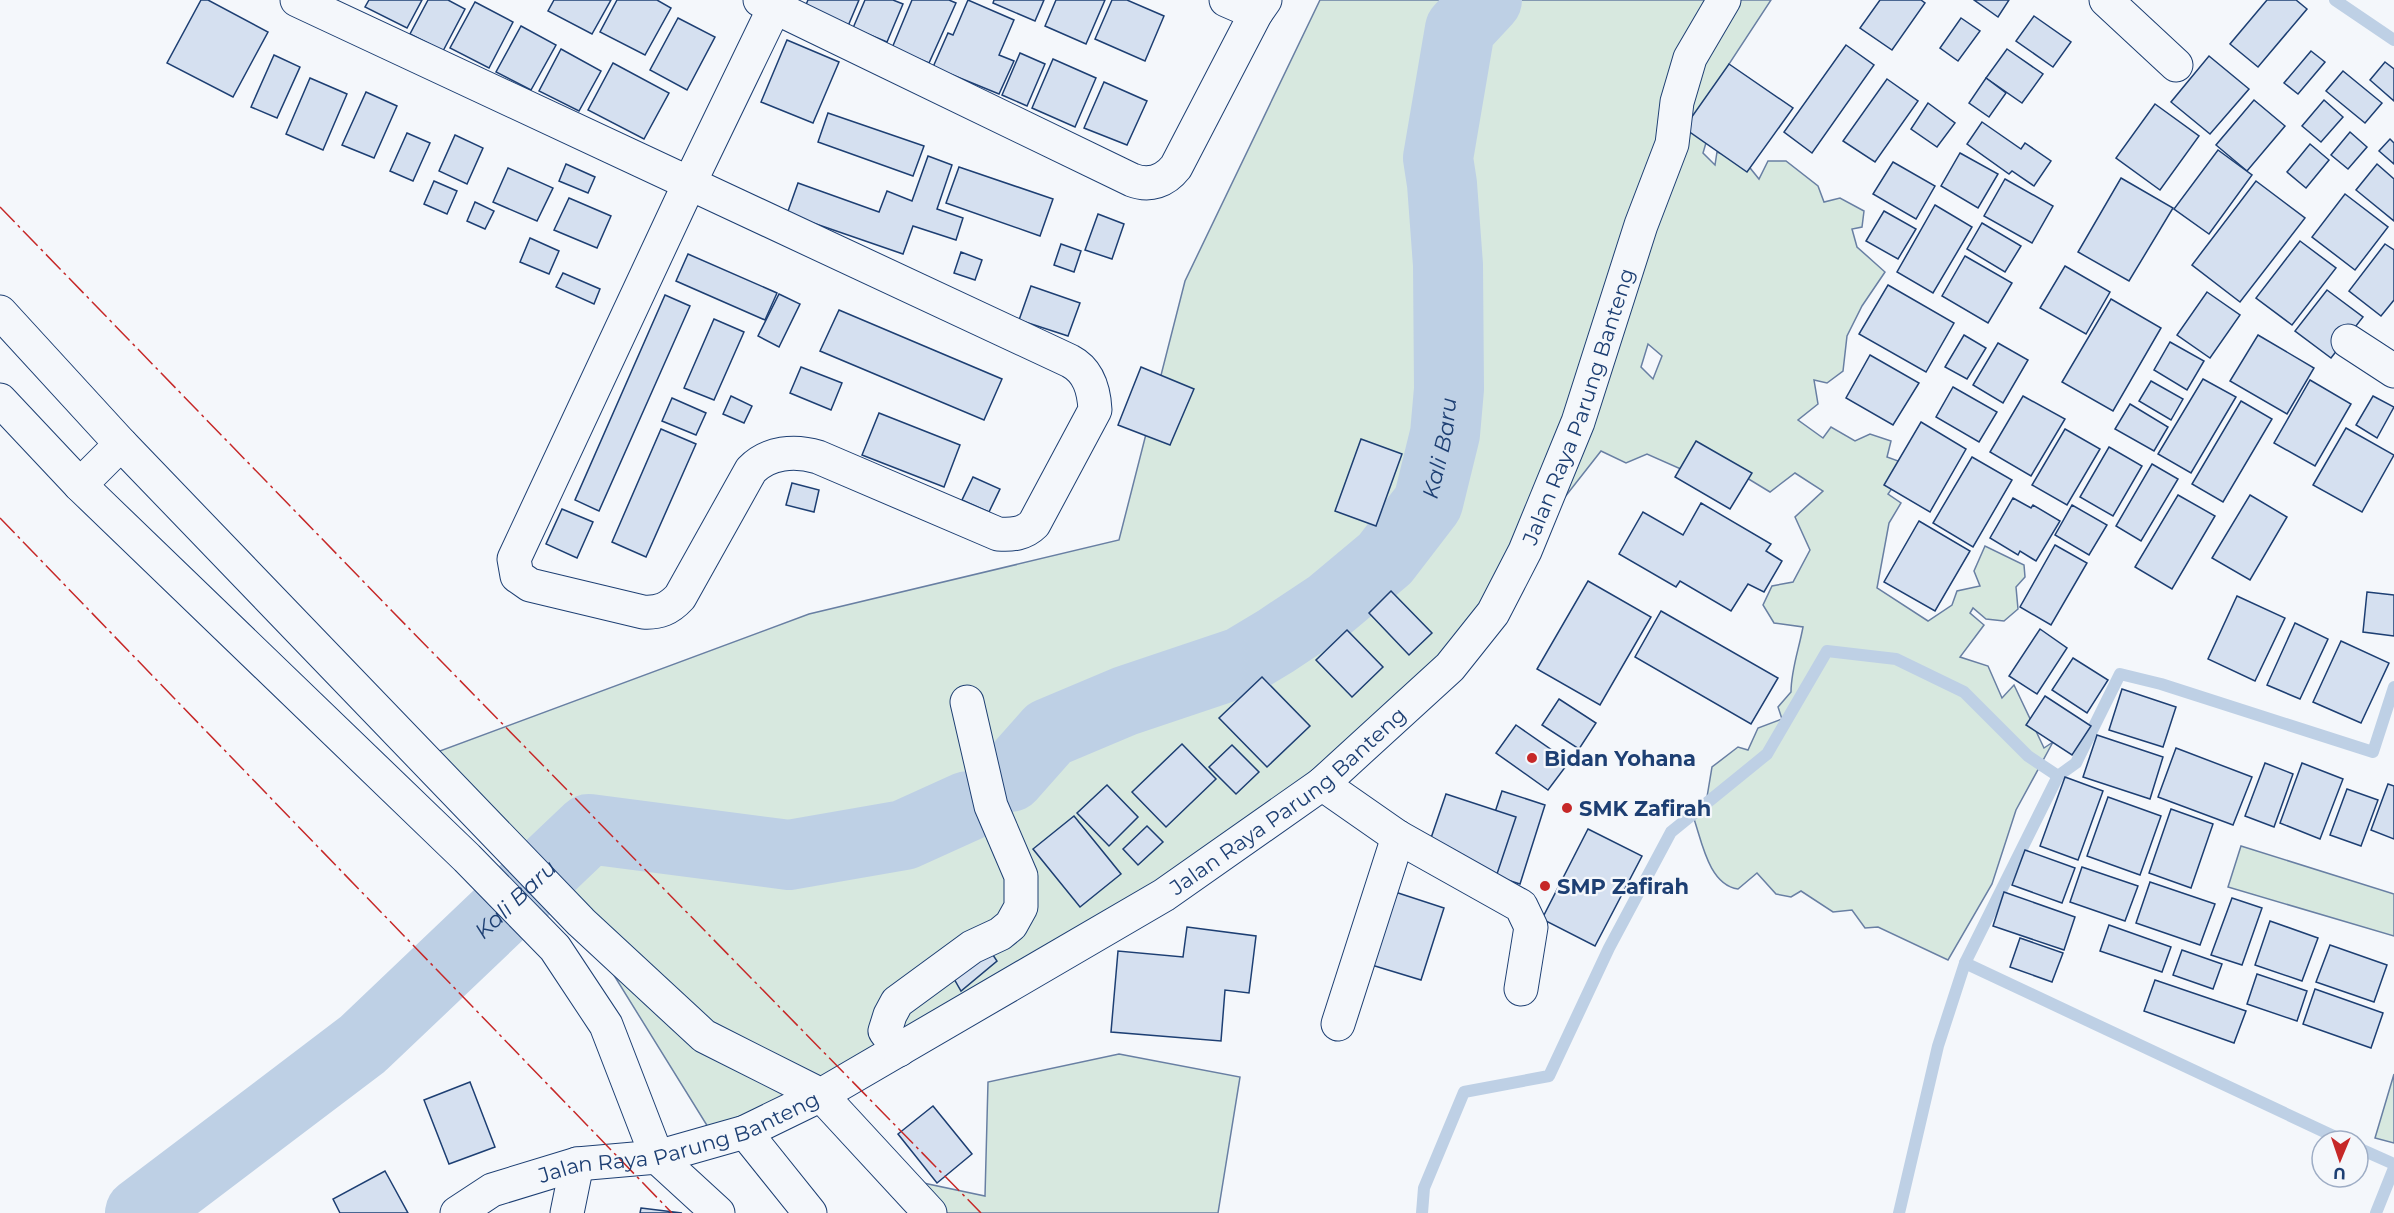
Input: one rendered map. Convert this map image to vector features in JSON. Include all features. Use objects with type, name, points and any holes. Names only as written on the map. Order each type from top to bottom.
[{"type":"street","points":[[297,0],[690,182],[1081,368],[1090,384],[1095,410],[1034,524],[1018,533],[998,534],[818,457],[797,453],[776,455],[763,459],[751,470],[680,597],[666,609],[643,612],[530,585],[520,579],[515,570],[514,559],[690,182],[771,2],[1121,175],[1147,184],[1169,175],[1176,167],[1260,7],[1226,0]]},
{"type":"street","name":"Jalan Raya Parung Banteng","points":[[457,1213],[492,1190],[577,1164],[657,1157],[745,1132],[821,1095],[1164,895],[1322,784],[1450,667],[1493,613],[1525,551],[1578,422],[1641,225],[1672,144],[1677,102],[1690,58],[1724,0]]},
{"type":"street","points":[[2106,0],[2176,65]]},
{"type":"street","points":[[0,312],[121,444],[581,922],[704,1036],[821,1095],[930,1213]]},
{"type":"street","points":[[2348,341],[2394,371]]},
{"type":"street","points":[[0,400],[80,485],[467,858],[555,948],[606,1025],[657,1157],[718,1213]]},
{"type":"street","points":[[80,485],[121,444]]},
{"type":"street","points":[[899,1050],[885,1031],[897,1002],[963,953],[1000,934],[1011,925],[1021,907],[1021,876],[991,806],[967,702]]},
{"type":"street","points":[[1322,784],[1398,837],[1521,906],[1531,927],[1521,989]]},
{"type":"street","points":[[1338,1024],[1398,837]]},
{"type":"street","points":[[745,1132],[810,1213]]},
{"type":"street","points":[[567,1213],[577,1164]]},
{"type":"shaded area","points":[[1320,0],[1771,0],[1729,64],[1703,153],[1715,165],[1717,152],[1746,163],[1759,179],[1768,161],[1786,161],[1818,186],[1824,202],[1840,198],[1864,211],[1862,227],[1852,229],[1857,247],[1885,272],[1862,306],[1847,336],[1843,371],[1827,383],[1814,380],[1818,404],[1798,420],[1823,438],[1831,427],[1855,441],[1870,434],[1891,441],[1887,457],[1901,462],[1905,470],[1888,494],[1901,503],[1889,523],[1877,588],[1928,621],[1952,605],[1957,591],[1980,586],[1974,571],[1985,546],[2024,565],[2025,577],[2016,587],[2018,609],[2004,621],[1986,619],[1973,608],[1970,613],[1984,625],[1960,657],[1988,666],[2002,698],[2014,685],[2044,748],[2053,742],[2016,810],[1992,884],[1948,960],[1878,927],[1865,928],[1852,910],[1833,912],[1801,891],[1791,897],[1776,894],[1757,873],[1738,889],[1728,886],[1713,871],[1694,819],[1706,803],[1712,767],[1738,747],[1748,750],[1758,728],[1782,719],[1778,707],[1791,692],[1803,627],[1774,623],[1763,605],[1772,586],[1793,582],[1810,550],[1795,517],[1823,491],[1795,473],[1770,492],[1724,464],[1708,481],[1647,454],[1626,463],[1601,451],[1521,553],[1490,615],[1319,787],[716,1140],[581,922],[429,755],[809,614],[1119,540],[1185,281]],"holes":[[[1648,344],[1662,356],[1653,379],[1641,367]]]},
{"type":"shaded area","points":[[2241,846],[2394,894],[2394,936],[2228,887]]},
{"type":"shaded area","points":[[1119,1054],[1240,1077],[1218,1213],[907,1213],[909,1180],[985,1196],[988,1082]]},
{"type":"shaded area","points":[[2394,1074],[2394,1143],[2375,1138]]},
{"type":"building","points":[[201,0],[208,0],[268,32],[233,97],[167,63]]},
{"type":"building","points":[[369,0],[422,0],[407,28],[365,7]]},
{"type":"building","points":[[428,0],[448,0],[465,9],[443,51],[410,34]]},
{"type":"building","points":[[554,0],[611,0],[592,34],[548,11]]},
{"type":"building","points":[[617,0],[657,0],[671,8],[645,55],[600,32]]},
{"type":"building","points":[[808,0],[859,0],[848,26],[805,7]]},
{"type":"building","points":[[865,0],[893,0],[903,4],[887,42],[853,28]]},
{"type":"building","points":[[912,0],[949,0],[956,3],[929,63],[892,48]]},
{"type":"building","points":[[968,0],[1014,20],[999,55],[1014,61],[999,94],[933,67],[948,33],[953,35]]},
{"type":"building","points":[[994,0],[1044,0],[1035,21],[993,3]]},
{"type":"building","points":[[1056,0],[1105,0],[1086,44],[1045,26]]},
{"type":"building","points":[[1112,0],[1127,0],[1164,16],[1145,61],[1095,39]]},
{"type":"building","points":[[1880,0],[1921,0],[1925,3],[1892,50],[1860,28]]},
{"type":"building","points":[[1974,0],[2009,0],[1998,17]]},
{"type":"building","points":[[2267,0],[2296,0],[2307,9],[2258,67],[2230,44]]},
{"type":"building","points":[[475,2],[513,22],[489,68],[450,48]]},
{"type":"building","points":[[2034,16],[2071,42],[2053,67],[2016,41]]},
{"type":"building","points":[[678,18],[715,37],[687,90],[650,70]]},
{"type":"building","points":[[1961,18],[1980,31],[1958,61],[1940,48]]},
{"type":"building","points":[[521,26],[556,45],[531,90],[496,72]]},
{"type":"building","points":[[787,40],[839,62],[813,123],[761,102]]},
{"type":"building","points":[[1846,45],[1874,65],[1812,153],[1784,132]]},
{"type":"building","points":[[561,49],[601,71],[579,111],[539,91]]},
{"type":"building","points":[[2007,49],[2043,74],[2022,103],[1986,78]]},
{"type":"building","points":[[2311,51],[2325,62],[2298,94],[2284,83]]},
{"type":"building","points":[[1020,53],[1045,64],[1027,106],[1002,95]]},
{"type":"building","points":[[274,55],[300,67],[277,118],[251,107]]},
{"type":"building","points":[[2209,56],[2249,89],[2210,134],[2171,102]]},
{"type":"building","points":[[1053,59],[1096,78],[1075,127],[1032,108]]},
{"type":"building","points":[[2385,62],[2394,69],[2394,101],[2370,80]]},
{"type":"building","points":[[613,63],[669,93],[644,139],[588,110]]},
{"type":"building","points":[[1729,64],[1793,108],[1747,172],[1684,128]]},
{"type":"building","points":[[2343,71],[2382,103],[2365,123],[2326,91]]},
{"type":"building","points":[[310,78],[347,94],[323,150],[286,134]]},
{"type":"building","points":[[1986,78],[2006,93],[1989,117],[1969,103]]},
{"type":"building","points":[[1887,79],[1918,101],[1875,162],[1843,141]]},
{"type":"building","points":[[1104,82],[1147,101],[1127,145],[1084,128]]},
{"type":"building","points":[[366,92],[397,106],[374,158],[342,145]]},
{"type":"building","points":[[2254,100],[2285,126],[2247,171],[2216,145]]},
{"type":"building","points":[[2324,100],[2343,117],[2321,142],[2302,126]]},
{"type":"building","points":[[1928,103],[1955,123],[1937,147],[1911,129]]},
{"type":"building","points":[[2155,104],[2199,136],[2160,190],[2116,158]]},
{"type":"building","points":[[828,113],[924,146],[913,176],[818,142]]},
{"type":"building","points":[[1982,122],[2021,149],[2025,143],[2051,161],[2034,186],[2012,171],[2009,174],[1967,144]]},
{"type":"building","points":[[2350,132],[2367,147],[2348,169],[2331,155]]},
{"type":"building","points":[[407,133],[430,143],[413,181],[390,171]]},
{"type":"building","points":[[455,135],[483,148],[467,184],[439,171]]},
{"type":"building","points":[[2390,139],[2394,143],[2394,164],[2379,151]]},
{"type":"building","points":[[2310,144],[2329,160],[2306,188],[2287,172]]},
{"type":"building","points":[[2218,150],[2252,175],[2209,234],[2174,209]]},
{"type":"building","points":[[1960,153],[1998,174],[1978,208],[1941,186]]},
{"type":"building","points":[[928,156],[952,165],[937,209],[963,218],[956,240],[913,226],[903,254],[787,214],[798,183],[879,212],[887,191],[912,201]]},
{"type":"building","points":[[1893,162],[1935,186],[1916,219],[1873,194]]},
{"type":"building","points":[[566,164],[595,177],[588,193],[559,181]]},
{"type":"building","points":[[2377,164],[2394,179],[2394,221],[2356,190]]},
{"type":"building","points":[[959,167],[1053,199],[1040,236],[946,203]]},
{"type":"building","points":[[508,168],[553,188],[537,221],[493,202]]},
{"type":"building","points":[[2121,178],[2173,208],[2129,281],[2078,252]]},
{"type":"building","points":[[2005,179],[2053,206],[2032,243],[1984,216]]},
{"type":"building","points":[[434,181],[457,191],[447,214],[424,204]]},
{"type":"building","points":[[2256,181],[2305,218],[2240,302],[2192,265]]},
{"type":"building","points":[[2345,194],[2388,227],[2355,270],[2312,237]]},
{"type":"building","points":[[569,198],[611,216],[597,248],[554,230]]},
{"type":"building","points":[[475,202],[494,211],[485,229],[467,221]]},
{"type":"building","points":[[1935,205],[1972,227],[1933,293],[1897,272]]},
{"type":"building","points":[[1884,211],[1916,229],[1898,259],[1866,241]]},
{"type":"building","points":[[1098,214],[1124,224],[1112,259],[1085,250]]},
{"type":"building","points":[[1982,223],[2021,246],[2005,272],[1967,249]]},
{"type":"building","points":[[530,238],[559,251],[549,274],[520,262]]},
{"type":"building","points":[[2300,241],[2336,268],[2292,325],[2256,298]]},
{"type":"building","points":[[1061,244],[1081,251],[1074,272],[1054,265]]},
{"type":"building","points":[[2385,244],[2394,250],[2394,300],[2381,316],[2349,291]]},
{"type":"building","points":[[961,252],[982,260],[975,280],[954,273]]},
{"type":"building","points":[[688,254],[777,293],[765,320],[676,281]]},
{"type":"building","points":[[1965,256],[2012,283],[1988,323],[1942,296]]},
{"type":"building","points":[[2065,266],[2110,292],[2086,334],[2040,308]]},
{"type":"building","points":[[563,273],[600,289],[594,304],[556,287]]},
{"type":"building","points":[[1888,285],[1954,323],[1926,372],[1859,334]]},
{"type":"building","points":[[1031,286],[1080,303],[1068,336],[1019,320]]},
{"type":"building","points":[[2327,290],[2363,317],[2331,358],[2295,331]]},
{"type":"building","points":[[2207,292],[2240,315],[2210,358],[2177,335]]},
{"type":"building","points":[[779,294],[800,304],[779,347],[758,336]]},
{"type":"building","points":[[665,295],[690,306],[599,511],[575,500]]},
{"type":"building","points":[[2111,299],[2161,328],[2113,411],[2062,382]]},
{"type":"building","points":[[839,310],[1002,379],[984,420],[820,351]]},
{"type":"building","points":[[714,319],[744,332],[714,400],[684,388]]},
{"type":"building","points":[[1964,335],[1986,348],[1967,379],[1945,367]]},
{"type":"building","points":[[2258,335],[2314,368],[2287,414],[2230,381]]},
{"type":"building","points":[[2170,342],[2204,361],[2187,390],[2154,370]]},
{"type":"building","points":[[1998,343],[2028,360],[2003,403],[1973,385]]},
{"type":"building","points":[[1870,355],[1919,383],[1893,425],[1846,398]]},
{"type":"building","points":[[801,367],[842,383],[831,410],[790,393]]},
{"type":"building","points":[[1141,367],[1194,389],[1170,445],[1118,425]]},
{"type":"building","points":[[2203,379],[2236,397],[2191,473],[2158,454]]},
{"type":"building","points":[[2310,380],[2351,404],[2315,466],[2274,443]]},
{"type":"building","points":[[2151,381],[2183,399],[2171,420],[2139,401]]},
{"type":"building","points":[[1953,387],[1997,412],[1979,442],[1936,417]]},
{"type":"building","points":[[731,396],[752,406],[744,423],[723,414]]},
{"type":"building","points":[[2023,396],[2065,419],[2031,476],[1990,452]]},
{"type":"building","points":[[2373,396],[2394,407],[2377,438],[2356,425]]},
{"type":"building","points":[[672,398],[706,413],[696,435],[662,421]]},
{"type":"building","points":[[2241,401],[2272,419],[2223,502],[2192,484]]},
{"type":"building","points":[[2130,404],[2168,427],[2154,451],[2115,429]]},
{"type":"building","points":[[879,413],[960,445],[944,487],[862,455]]},
{"type":"building","points":[[1921,422],[1966,449],[1930,512],[1884,485]]},
{"type":"building","points":[[2346,428],[2394,455],[2362,512],[2313,485]]},
{"type":"building","points":[[661,429],[696,444],[646,557],[612,542]]},
{"type":"building","points":[[2065,429],[2100,449],[2067,505],[2032,485]]},
{"type":"building","points":[[1361,439],[1402,454],[1376,526],[1335,511]]},
{"type":"building","points":[[1696,441],[1752,473],[1730,509],[1675,477]]},
{"type":"building","points":[[2109,447],[2142,466],[2113,516],[2080,497]]},
{"type":"building","points":[[1972,457],[2012,480],[1973,547],[1933,523]]},
{"type":"building","points":[[2152,464],[2178,479],[2141,541],[2116,526]]},
{"type":"building","points":[[973,477],[1000,489],[989,512],[962,500]]},
{"type":"building","points":[[792,483],[819,490],[814,512],[786,505]]},
{"type":"building","points":[[2178,495],[2215,516],[2172,589],[2135,567]]},
{"type":"building","points":[[2250,495],[2287,517],[2250,580],[2212,558]]},
{"type":"building","points":[[2013,498],[2031,508],[2033,505],[2060,521],[2036,561],[2020,551],[2018,555],[1990,538]]},
{"type":"building","points":[[1701,503],[1771,544],[1766,551],[1782,561],[1764,592],[1748,584],[1731,611],[1680,581],[1676,587],[1619,554],[1643,512],[1683,535]]},
{"type":"building","points":[[2072,505],[2107,525],[2089,555],[2055,535]]},
{"type":"building","points":[[562,509],[593,522],[577,558],[546,544]]},
{"type":"building","points":[[1919,521],[1970,551],[1935,611],[1884,582]]},
{"type":"building","points":[[2055,545],[2087,563],[2051,625],[2020,607]]},
{"type":"building","points":[[1588,581],[1651,617],[1600,705],[1537,669]]},
{"type":"building","points":[[1391,591],[1432,633],[1409,655],[1369,613]]},
{"type":"building","points":[[2367,592],[2394,595],[2394,636],[2363,632]]},
{"type":"building","points":[[2237,596],[2285,618],[2255,681],[2208,659]]},
{"type":"building","points":[[1661,611],[1778,678],[1751,724],[1635,657]]},
{"type":"building","points":[[2295,623],[2328,639],[2300,699],[2267,685]]},
{"type":"building","points":[[2040,629],[2067,648],[2037,694],[2009,676]]},
{"type":"building","points":[[1347,630],[1383,667],[1352,697],[1316,660]]},
{"type":"building","points":[[2341,641],[2389,663],[2361,723],[2313,702]]},
{"type":"building","points":[[2073,658],[2108,680],[2087,713],[2052,690]]},
{"type":"building","points":[[1262,677],[1310,726],[1267,767],[1219,718]]},
{"type":"building","points":[[2122,689],[2176,707],[2163,747],[2109,730]]},
{"type":"building","points":[[2045,696],[2091,726],[2072,755],[2026,725]]},
{"type":"building","points":[[1559,699],[1596,723],[1579,749],[1542,725]]},
{"type":"building","name":"Bidan Yohana","points":[[1516,725],[1569,762],[1548,790],[1496,753]]},
{"type":"building","points":[[2097,735],[2163,757],[2150,799],[2083,777]]},
{"type":"building","points":[[1182,744],[1216,779],[1166,827],[1132,792]]},
{"type":"building","points":[[1232,745],[1259,772],[1236,794],[1209,767]]},
{"type":"building","points":[[2176,748],[2252,777],[2233,825],[2158,797]]},
{"type":"building","points":[[2265,763],[2293,774],[2274,827],[2245,816]]},
{"type":"building","points":[[2302,763],[2343,779],[2320,839],[2280,823]]},
{"type":"building","points":[[2065,777],[2103,791],[2078,860],[2040,846]]},
{"type":"building","points":[[2388,784],[2394,786],[2394,839],[2371,830]]},
{"type":"building","points":[[1107,785],[1138,817],[1109,846],[1077,813]]},
{"type":"building","points":[[2347,789],[2378,800],[2361,846],[2330,835]]},
{"type":"building","points":[[1502,791],[1545,805],[1520,884],[1476,870]]},
{"type":"building","points":[[1446,794],[1516,817],[1496,877],[1430,841]]},
{"type":"building","points":[[2108,797],[2161,816],[2140,875],[2087,856]]},
{"type":"building","points":[[2171,809],[2213,824],[2191,888],[2149,873]]},
{"type":"building","points":[[1074,816],[1121,874],[1080,907],[1033,849]]},
{"type":"building","points":[[1147,826],[1163,842],[1138,865],[1123,849]]},
{"type":"building","points":[[1588,829],[1642,856],[1595,946],[1542,919]]},
{"type":"building","points":[[2025,850],[2075,868],[2062,903],[2012,885]]},
{"type":"building","points":[[2082,867],[2138,886],[2125,921],[2070,902]]},
{"type":"building","points":[[2150,882],[2215,904],[2200,945],[2136,923]]},
{"type":"building","points":[[1389,890],[1444,908],[1421,980],[1365,963]]},
{"type":"building","points":[[2004,892],[2075,917],[2064,950],[1993,926]]},
{"type":"building","points":[[2232,898],[2262,908],[2242,965],[2211,955]]},
{"type":"building","points":[[2270,921],[2318,938],[2302,981],[2255,965]]},
{"type":"building","points":[[2109,925],[2171,947],[2162,972],[2100,951]]},
{"type":"building","points":[[1187,927],[1256,936],[1249,993],[1225,990],[1221,1041],[1111,1032],[1118,951],[1183,957]]},
{"type":"building","points":[[2020,938],[2063,953],[2052,982],[2010,967]]},
{"type":"building","points":[[985,943],[997,961],[961,991],[949,970]]},
{"type":"building","points":[[2330,945],[2387,965],[2374,1002],[2316,982]]},
{"type":"building","points":[[2182,950],[2222,964],[2213,989],[2173,975]]},
{"type":"building","points":[[2257,974],[2307,991],[2297,1021],[2247,1004]]},
{"type":"building","points":[[2155,980],[2246,1011],[2234,1043],[2144,1011]]},
{"type":"building","points":[[2315,989],[2383,1013],[2371,1048],[2303,1024]]},
{"type":"building","points":[[470,1082],[495,1147],[449,1164],[424,1100]]},
{"type":"building","points":[[933,1106],[972,1154],[937,1183],[898,1134]]},
{"type":"building","points":[[385,1171],[408,1213],[340,1213],[333,1199]]},
{"type":"building","points":[[641,1208],[682,1213],[640,1213]]},
{"type":"waterway","name":"Kali Baru","points":[[1010,777],[1049,733],[1125,701],[1241,662],[1276,641],[1330,605],[1385,559],[1428,503],[1445,434],[1449,389],[1448,265],[1438,158],[1460,29],[1487,0]]},
{"type":"waterway","points":[[2335,0],[2394,40]]},
{"type":"waterway","points":[[1422,1213],[1424,1188],[1464,1092],[1549,1076],[1609,948],[1671,832],[1767,754],[1827,651],[1896,659],[1964,692],[2028,756],[2058,776]]},
{"type":"waterway","points":[[1899,1213],[1938,1046],[1965,963],[2058,776],[2076,763],[2120,674],[2161,684],[2373,752],[2394,687]]},
{"type":"waterway","name":"Kali Baru","points":[[140,1213],[363,1044],[589,829],[789,855],[904,835],[968,806]]},
{"type":"waterway","points":[[1965,963],[2318,1129]]},
{"type":"waterway","points":[[2370,1153],[2394,1164]]},
{"type":"waterway","points":[[2376,1213],[2394,1168]]},
{"type":"power","points":[[0,207],[981,1213]]},
{"type":"power","points":[[0,518],[672,1213]]},
{"type":"place","name":"Bidan Yohana","points":[[1532,758]]},
{"type":"place","name":"SMK Zafirah","points":[[1567,808]]},
{"type":"place","name":"SMP Zafirah","points":[[1545,886]]}]
